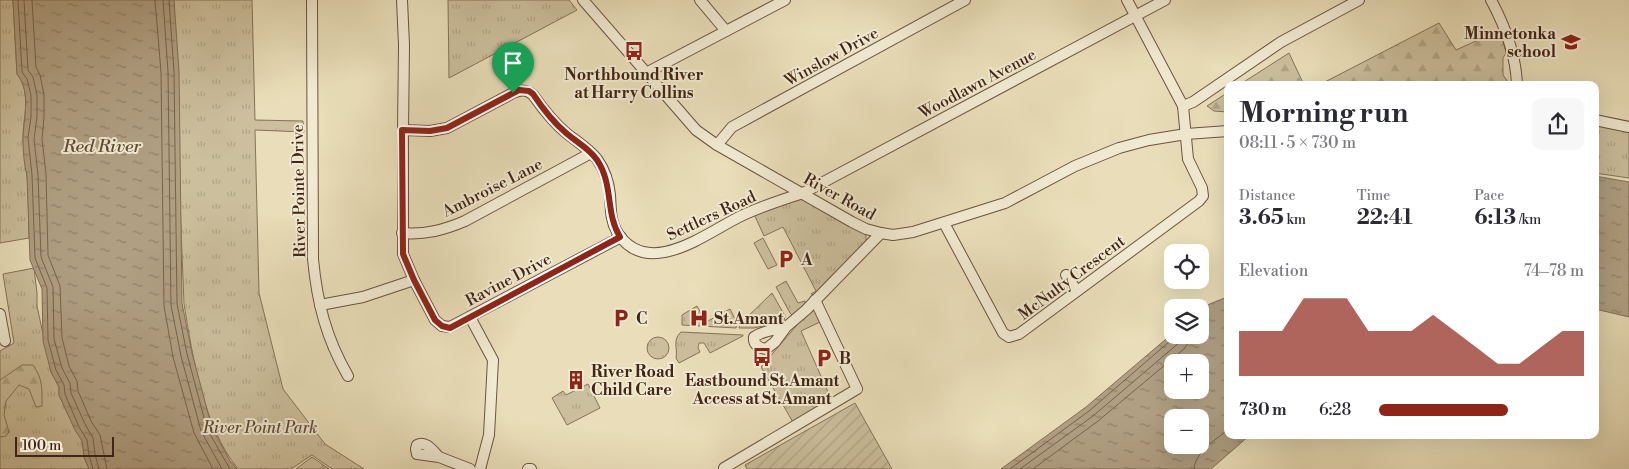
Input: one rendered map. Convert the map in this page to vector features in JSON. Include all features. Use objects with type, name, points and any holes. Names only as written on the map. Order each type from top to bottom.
[{"type":"street","name":"River Pointe Drive","points":[[312,0],[313,259],[316,289],[322,318],[337,358],[348,376]]},
{"type":"street","name":"Ravine Drive","points":[[402,0],[404,45],[402,130],[403,254],[435,320],[442,326],[450,328],[620,237]]},
{"type":"street","name":"River Road","points":[[583,0],[696,130],[717,145],[860,226],[881,233],[903,234],[1005,203],[1075,166],[1120,148],[1149,140],[1186,134],[1224,132]]},
{"type":"street","points":[[700,0],[726,31]]},
{"type":"street","points":[[646,73],[785,0]]},
{"type":"street","name":"Winslow Drive","points":[[717,145],[732,127],[966,0]]},
{"type":"street","points":[[1127,0],[1183,106],[1193,102],[1281,42],[1359,0]]},
{"type":"street","name":"Woodlawn Avenue","points":[[803,193],[826,179],[1165,0]]},
{"type":"street","points":[[1490,0],[1500,18],[1513,54],[1516,81]]},
{"type":"street","points":[[402,130],[430,131],[447,128],[513,93],[524,90],[533,94],[552,120],[590,153],[601,166],[608,185],[612,220],[620,237]]},
{"type":"street","name":"McNulty Crescent","points":[[944,223],[1002,333],[1010,337],[1019,334],[1199,201],[1202,196],[1202,188],[1188,159],[1183,106]]},
{"type":"street","points":[[1599,121],[1629,127]]},
{"type":"street","name":"Ambroise Lane","points":[[402,233],[429,233],[456,225],[590,153]]},
{"type":"street","name":"Settlers Road","points":[[620,237],[644,252],[666,252],[679,248],[746,214],[803,193]]},
{"type":"street","points":[[786,327],[816,300],[881,233]]},
{"type":"street","points":[[1066,275],[1077,291]]},
{"type":"street","points":[[320,305],[363,297],[414,280]]},
{"type":"street","points":[[724,468],[857,389],[816,300]]},
{"type":"street","points":[[0,314],[5,341]]},
{"type":"street","points":[[470,317],[493,360],[489,435],[480,469]]},
{"type":"street","points":[[439,456],[470,469]]},
{"type":"green space","points":[[0,0],[13,0],[17,74],[25,90],[26,98],[23,141],[28,184],[29,238],[0,243]]},
{"type":"green space","name":"River Point Park","points":[[172,0],[252,0],[255,120],[303,121],[304,132],[255,130],[259,293],[283,389],[325,444],[364,469],[332,469],[312,455],[291,469],[238,469],[216,433],[201,391],[184,304]]},
{"type":"green space","points":[[448,0],[569,0],[577,10],[449,78]]},
{"type":"green space","points":[[1439,23],[1456,50],[1498,31],[1503,40],[1506,53],[1503,58],[1503,75],[1507,81],[1327,81]]},
{"type":"green space","points":[[1289,53],[1302,81],[1245,81]]},
{"type":"green space","points":[[1224,95],[1224,112],[1214,111],[1207,106]]},
{"type":"green space","points":[[1599,124],[1629,130],[1629,178],[1599,174]]},
{"type":"green space","points":[[797,199],[804,200],[866,234],[866,245],[815,295],[811,294],[816,291],[783,227],[764,236],[754,214]]},
{"type":"green space","points":[[763,238],[777,265],[768,269],[754,243]]},
{"type":"green space","points":[[34,268],[37,306],[51,372],[59,387],[59,395],[75,429],[83,441],[84,457],[89,469],[0,469],[0,351],[14,343],[3,274]]},
{"type":"green space","points":[[786,281],[798,303],[805,301],[805,305],[793,316],[776,287]]},
{"type":"green space","points":[[772,293],[785,316],[784,321],[754,328],[739,328],[740,324]]},
{"type":"green space","points":[[697,306],[706,322],[730,309],[737,323],[736,328],[682,325],[682,315]]},
{"type":"green space","points":[[814,308],[835,351],[834,353],[820,322],[801,331],[832,401],[794,424],[761,367]]},
{"type":"green space","points":[[681,332],[743,336],[710,353],[704,343],[699,343],[698,348],[700,352],[679,363],[676,358],[676,341]]},
{"type":"green space","points":[[658,337],[666,340],[669,348],[666,356],[658,359],[650,356],[647,348],[650,340]]},
{"type":"green space","points":[[22,365],[33,365],[39,375],[42,389],[42,406],[36,407],[29,389],[19,385],[6,401],[4,415],[9,432],[6,436],[0,437],[0,380]]},
{"type":"green space","points":[[588,384],[600,408],[567,425],[552,398],[563,391],[566,395]]},
{"type":"green space","points":[[855,403],[892,469],[747,469],[745,465]]},
{"type":"green space","points":[[312,457],[329,469],[296,469]]},
{"type":"water","name":"Red River","points":[[13,0],[174,0],[179,71],[182,303],[192,353],[212,428],[230,461],[237,469],[89,469],[84,457],[82,441],[59,395],[59,387],[51,372],[43,341],[42,289],[30,260],[27,176],[23,144],[26,106],[22,82],[17,74]]},
{"type":"water","points":[[1599,177],[1629,182],[1629,317],[1599,310]]},
{"type":"water","points":[[1224,298],[1224,439],[1245,439],[1211,469],[1001,469],[1086,407],[1164,341],[1164,344],[1209,344],[1209,304]]},
{"type":"place","name":"Minnetonka school","points":[[1571,42]]},
{"type":"place","name":"Northbound River at Harry Collins","points":[[634,51]]},
{"type":"place","name":"A","points":[[786,259]]},
{"type":"place","name":"C","points":[[621,318]]},
{"type":"place","name":"St.Amant","points":[[699,318]]},
{"type":"place","name":"Eastbound St.Amant Access at St.Amant","points":[[762,357]]},
{"type":"place","name":"B","points":[[824,358]]},
{"type":"place","name":"River Road Child Care","points":[[576,380]]},
{"type":"route","points":[[524,90],[533,94],[552,120],[597,159],[608,185],[612,220],[620,237],[450,328],[442,326],[435,320],[404,260],[402,130],[430,131],[447,128],[513,93],[524,90]]}]
